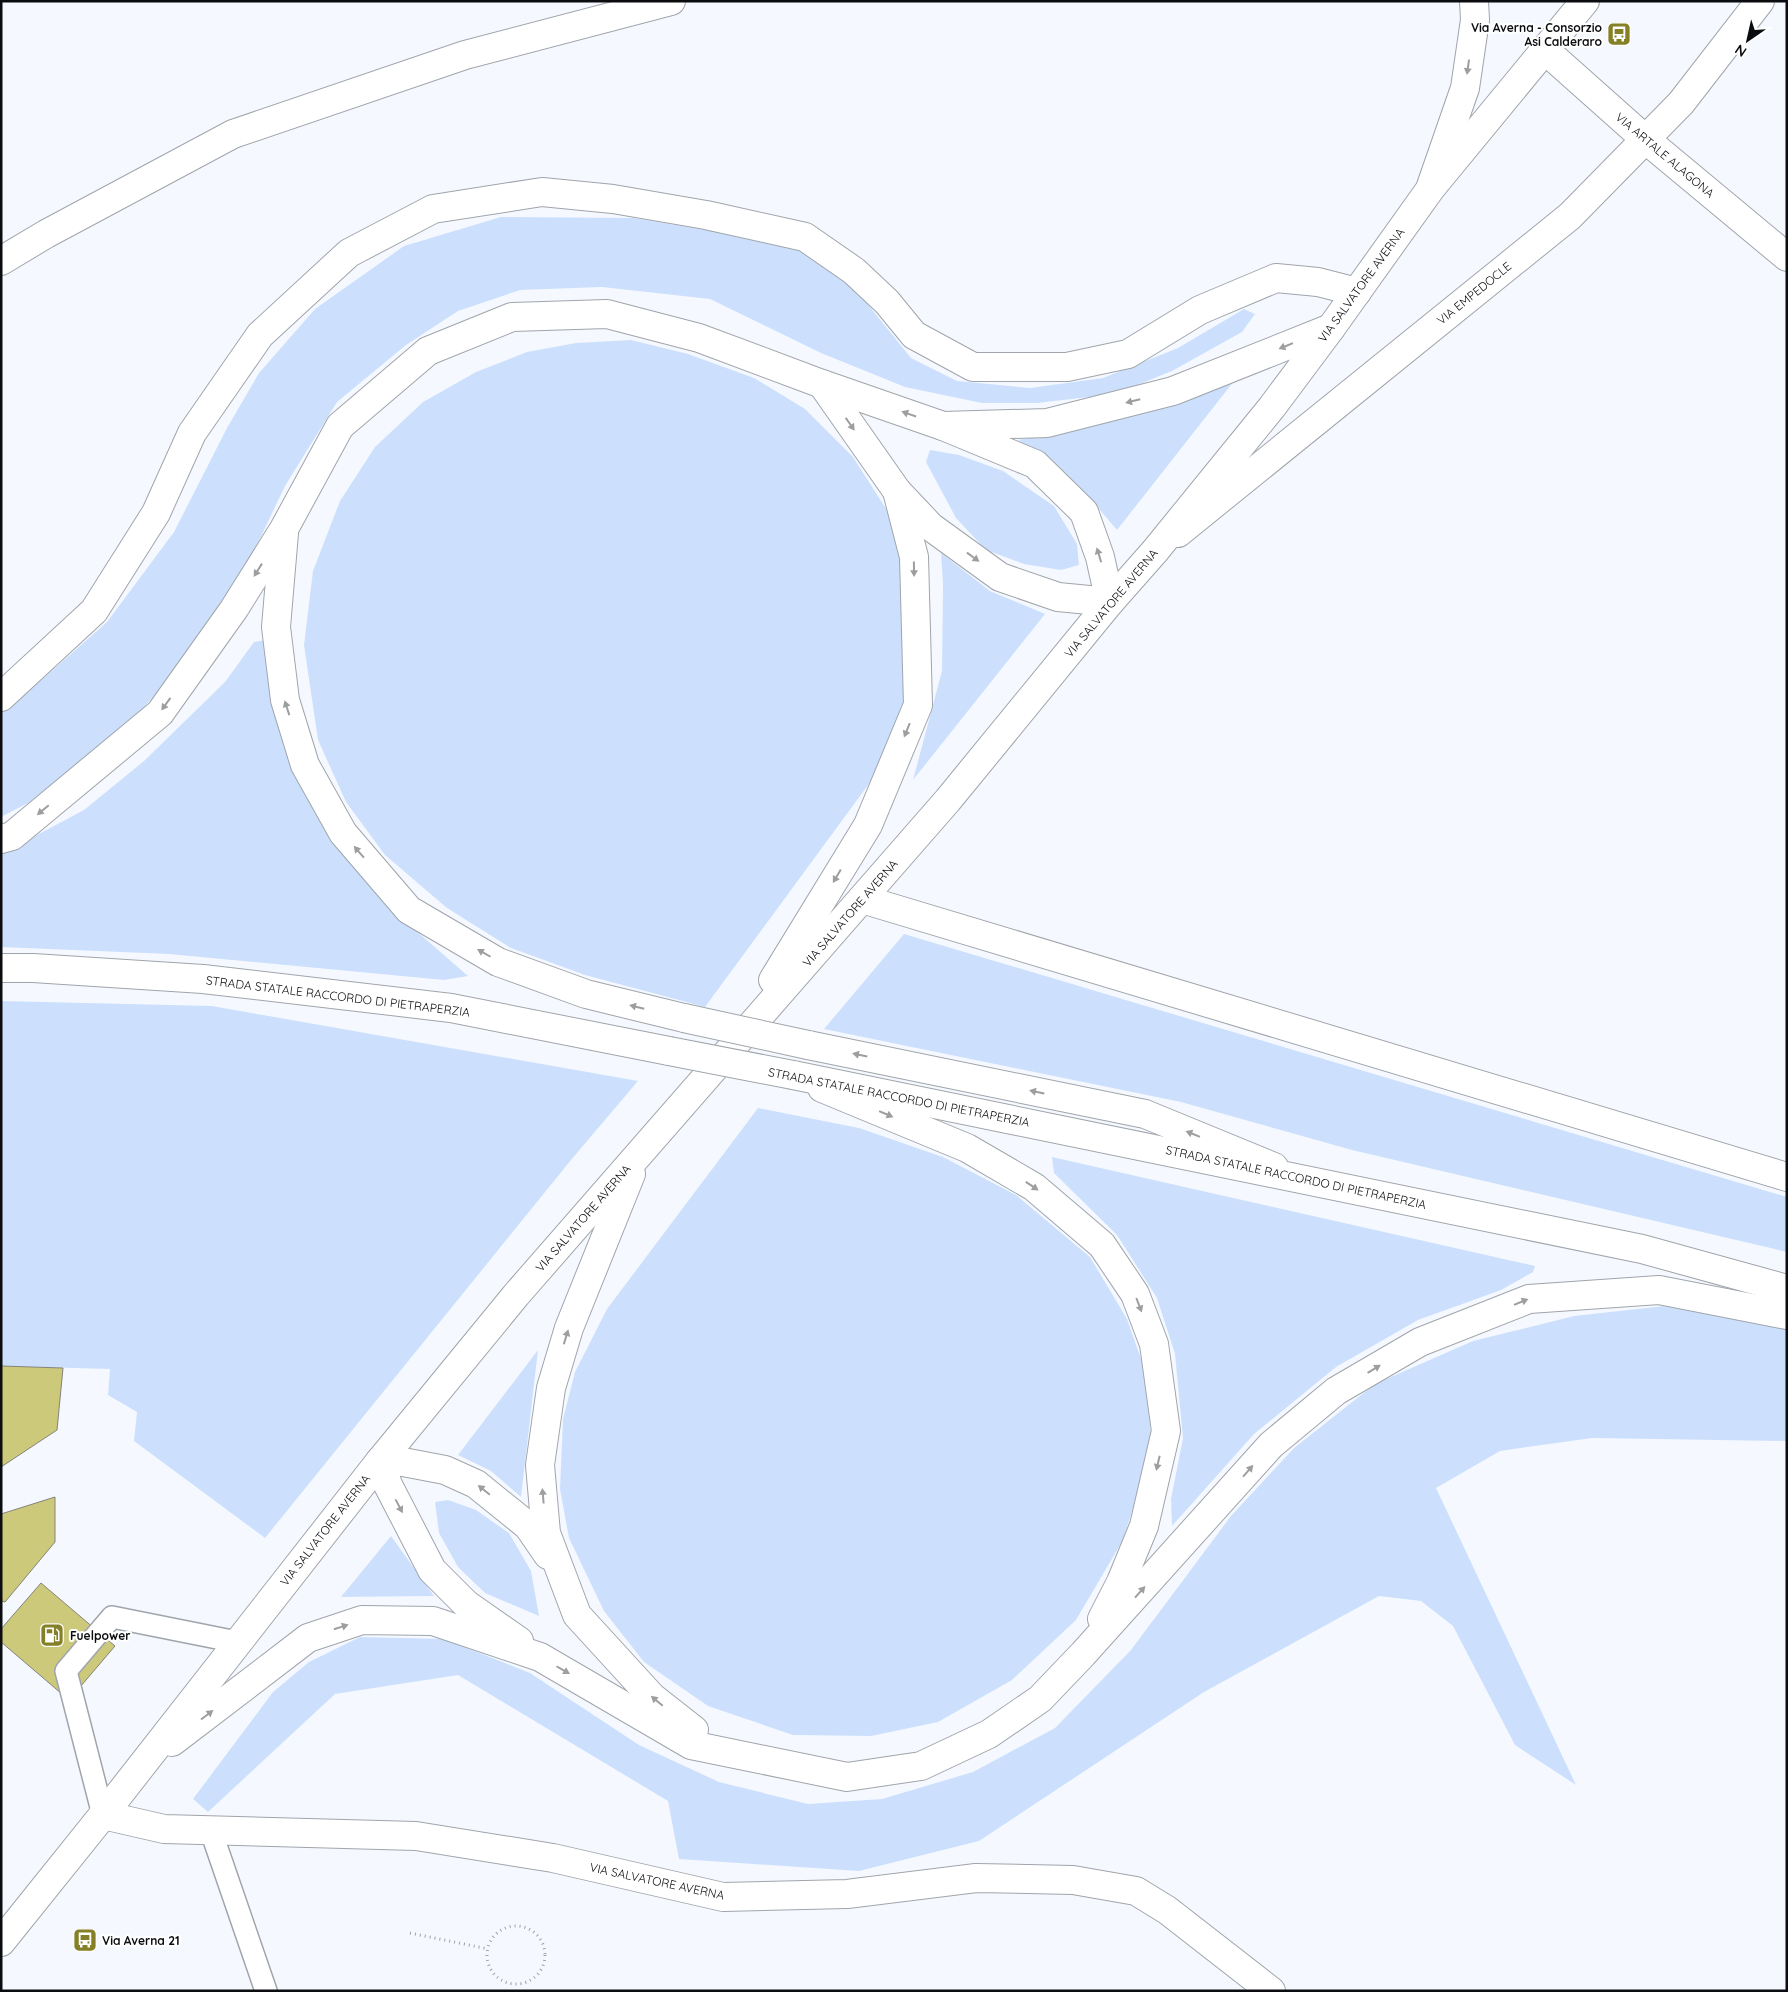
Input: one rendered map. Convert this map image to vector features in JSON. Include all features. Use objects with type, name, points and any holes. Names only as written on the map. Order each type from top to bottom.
[{"type":"main road","points":[[1,261],[46,234],[233,134],[465,55],[671,1]]},
{"type":"main road","points":[[1431,188],[1465,88],[1474,20],[1474,1]]},
{"type":"main road","name":"VIA SALVATORE AVERNA","points":[[1,1942],[103,1815],[380,1461],[516,1295],[948,800],[1110,602],[1155,551],[1272,407],[1431,188],[1585,1]]},
{"type":"main road","name":"VIA EMPEDOCLE","points":[[1155,551],[1570,216],[1681,102],[1760,1]]},
{"type":"main road","name":"VIA ARTALE ALAGONA","points":[[1545,50],[1645,140],[1787,257]]},
{"type":"main road","points":[[1,697],[94,611],[156,513],[192,433],[260,335],[349,253],[432,209],[542,192],[613,199],[706,215],[805,237],[854,271],[887,302],[914,335],[973,366],[1067,367],[1128,354],[1200,310],[1276,278],[1318,282],[1357,292]]},
{"type":"main road","points":[[1,839],[12,836],[160,713],[234,609],[284,529],[340,426],[428,351],[512,317],[607,314],[699,338],[822,384],[943,426],[1035,464],[1084,512],[1100,557],[1110,602],[1058,597],[1000,577],[931,527],[897,491],[822,384]]},
{"type":"main road","points":[[943,426],[1047,423],[1172,391],[1331,328]]},
{"type":"main road","points":[[734,1045],[868,825],[918,704],[914,557],[897,491]]},
{"type":"main road","points":[[284,529],[276,627],[285,700],[306,765],[343,833],[409,910],[498,962],[586,994],[808,1045],[1145,1114],[1303,1178]]},
{"type":"main road","points":[[862,899],[1787,1177]]},
{"type":"main road","name":"STRADA STATALE RACCORDO DI PIETRAPERZIA","points":[[1,968],[33,968],[203,980],[451,1008],[1303,1178],[1642,1248],[1787,1289]]},
{"type":"main road","points":[[793,1076],[967,1148],[1034,1187],[1102,1245],[1135,1294],[1154,1344],[1166,1430],[1144,1526],[1121,1582],[1084,1654]]},
{"type":"main road","points":[[639,1154],[569,1328],[550,1388],[540,1464],[546,1533],[577,1615],[652,1697],[722,1753]]},
{"type":"main road","points":[[562,1577],[528,1526],[476,1484],[445,1470],[403,1462],[380,1461],[388,1485],[432,1570],[466,1604],[540,1657],[691,1745],[722,1753],[847,1777],[921,1766],[989,1734],[1040,1699],[1084,1654],[1271,1445],[1336,1391],[1420,1342],[1529,1299],[1660,1290],[1787,1315]]},
{"type":"main road","points":[[140,1766],[308,1638],[362,1620],[433,1621],[540,1657]]},
{"type":"main road","name":"VIA SALVATORE AVERNA","points":[[103,1815],[164,1829],[416,1836],[553,1858],[724,1897],[847,1894],[976,1878],[1073,1880],[1136,1891],[1167,1910],[1270,1991]]},
{"type":"lane","points":[[103,1815],[66,1671],[112,1617],[237,1642]]},
{"type":"lane","points":[[211,1830],[266,1991]]},
{"type":"path","points":[[513,1925],[527,1927],[539,1935],[545,1948],[545,1962],[540,1972],[533,1979],[523,1983],[512,1984],[499,1979],[490,1968],[486,1954],[488,1948],[490,1940],[499,1930],[513,1925]]},
{"type":"path","points":[[410,1933],[488,1948]]},
{"type":"shaded area","points":[[501,217],[634,218],[789,244],[849,281],[911,358],[957,381],[1030,388],[1103,378],[1178,348],[1244,309],[1255,314],[1242,332],[1172,371],[1115,394],[1037,403],[982,403],[905,387],[821,353],[710,299],[602,287],[520,290],[458,311],[406,345],[337,402],[285,486],[247,566],[185,663],[127,725],[28,803],[1,817],[1,709],[29,691],[107,622],[174,532],[227,428],[259,373],[315,309],[404,246]]},
{"type":"shaded area","points":[[631,340],[688,354],[754,378],[805,409],[853,457],[890,515],[907,579],[906,697],[885,762],[705,1007],[585,975],[511,948],[447,908],[385,855],[346,802],[318,740],[304,645],[313,571],[340,501],[375,447],[423,402],[476,372],[527,352],[576,343]]},
{"type":"shaded area","points":[[1238,376],[1117,530],[1088,496],[1057,466],[1018,440],[1065,431]]},
{"type":"shaded area","points":[[930,450],[959,455],[1003,471],[1054,506],[1077,544],[1079,565],[1061,570],[1024,564],[986,550],[956,518],[926,462]]},
{"type":"shaded area","points":[[941,553],[990,591],[1045,614],[913,780],[942,671],[943,584]]},
{"type":"shaded area","points":[[265,640],[279,720],[406,922],[468,976],[444,980],[169,954],[1,947],[1,854],[84,810],[144,761],[225,682],[254,642]]},
{"type":"shaded area","points":[[904,934],[1787,1197],[1787,1252],[1352,1150],[1181,1102],[824,1029]]},
{"type":"shaded area","points":[[1,1001],[212,1006],[638,1081],[571,1160],[265,1538],[134,1441],[137,1412],[108,1395],[110,1369],[1,1366]]},
{"type":"shaded area","points":[[758,1108],[859,1128],[943,1157],[1016,1195],[1090,1257],[1127,1319],[1146,1373],[1152,1447],[1123,1540],[1076,1620],[1012,1680],[938,1722],[871,1736],[793,1735],[708,1706],[644,1662],[604,1611],[569,1538],[560,1489],[563,1419],[575,1372],[607,1309]]},
{"type":"shaded area","points":[[1052,1157],[1535,1266],[1533,1272],[1501,1290],[1418,1320],[1336,1367],[1254,1434],[1172,1526],[1171,1499],[1183,1438],[1175,1354],[1157,1298],[1117,1235],[1054,1173]]},
{"type":"shaded area","points":[[1664,1306],[1787,1326],[1787,1441],[1592,1438],[1500,1451],[1436,1488],[1576,1785],[1515,1745],[1453,1626],[1421,1601],[1379,1596],[1204,1692],[979,1841],[859,1871],[679,1859],[668,1801],[458,1675],[335,1694],[208,1812],[193,1799],[273,1692],[309,1662],[360,1637],[444,1639],[530,1673],[639,1745],[719,1782],[808,1804],[882,1799],[973,1772],[1055,1728],[1131,1650],[1231,1516],[1294,1448],[1375,1384],[1473,1341],[1574,1316]]},
{"type":"shaded area","points":[[538,1350],[521,1497],[491,1471],[458,1455]]},
{"type":"shaded area","points":[[448,1500],[476,1510],[509,1533],[531,1571],[539,1616],[485,1593],[458,1567],[439,1533],[435,1502]]},
{"type":"shaded area","points":[[391,1536],[434,1596],[341,1597]]},
{"type":"building","points":[[1,1366],[63,1368],[57,1430],[1,1467]]},
{"type":"building","points":[[55,1497],[55,1542],[5,1602],[1,1601],[1,1514]]},
{"type":"building","points":[[41,1583],[115,1646],[69,1700],[1,1642],[1,1629]]},
{"type":"place","name":"Via Averna - Consorzio Asi Calderaro","points":[[1619,34]]},
{"type":"place","name":"Fuelpower","points":[[52,1635]]},
{"type":"place","name":"Via Averna 21","points":[[85,1940]]}]
